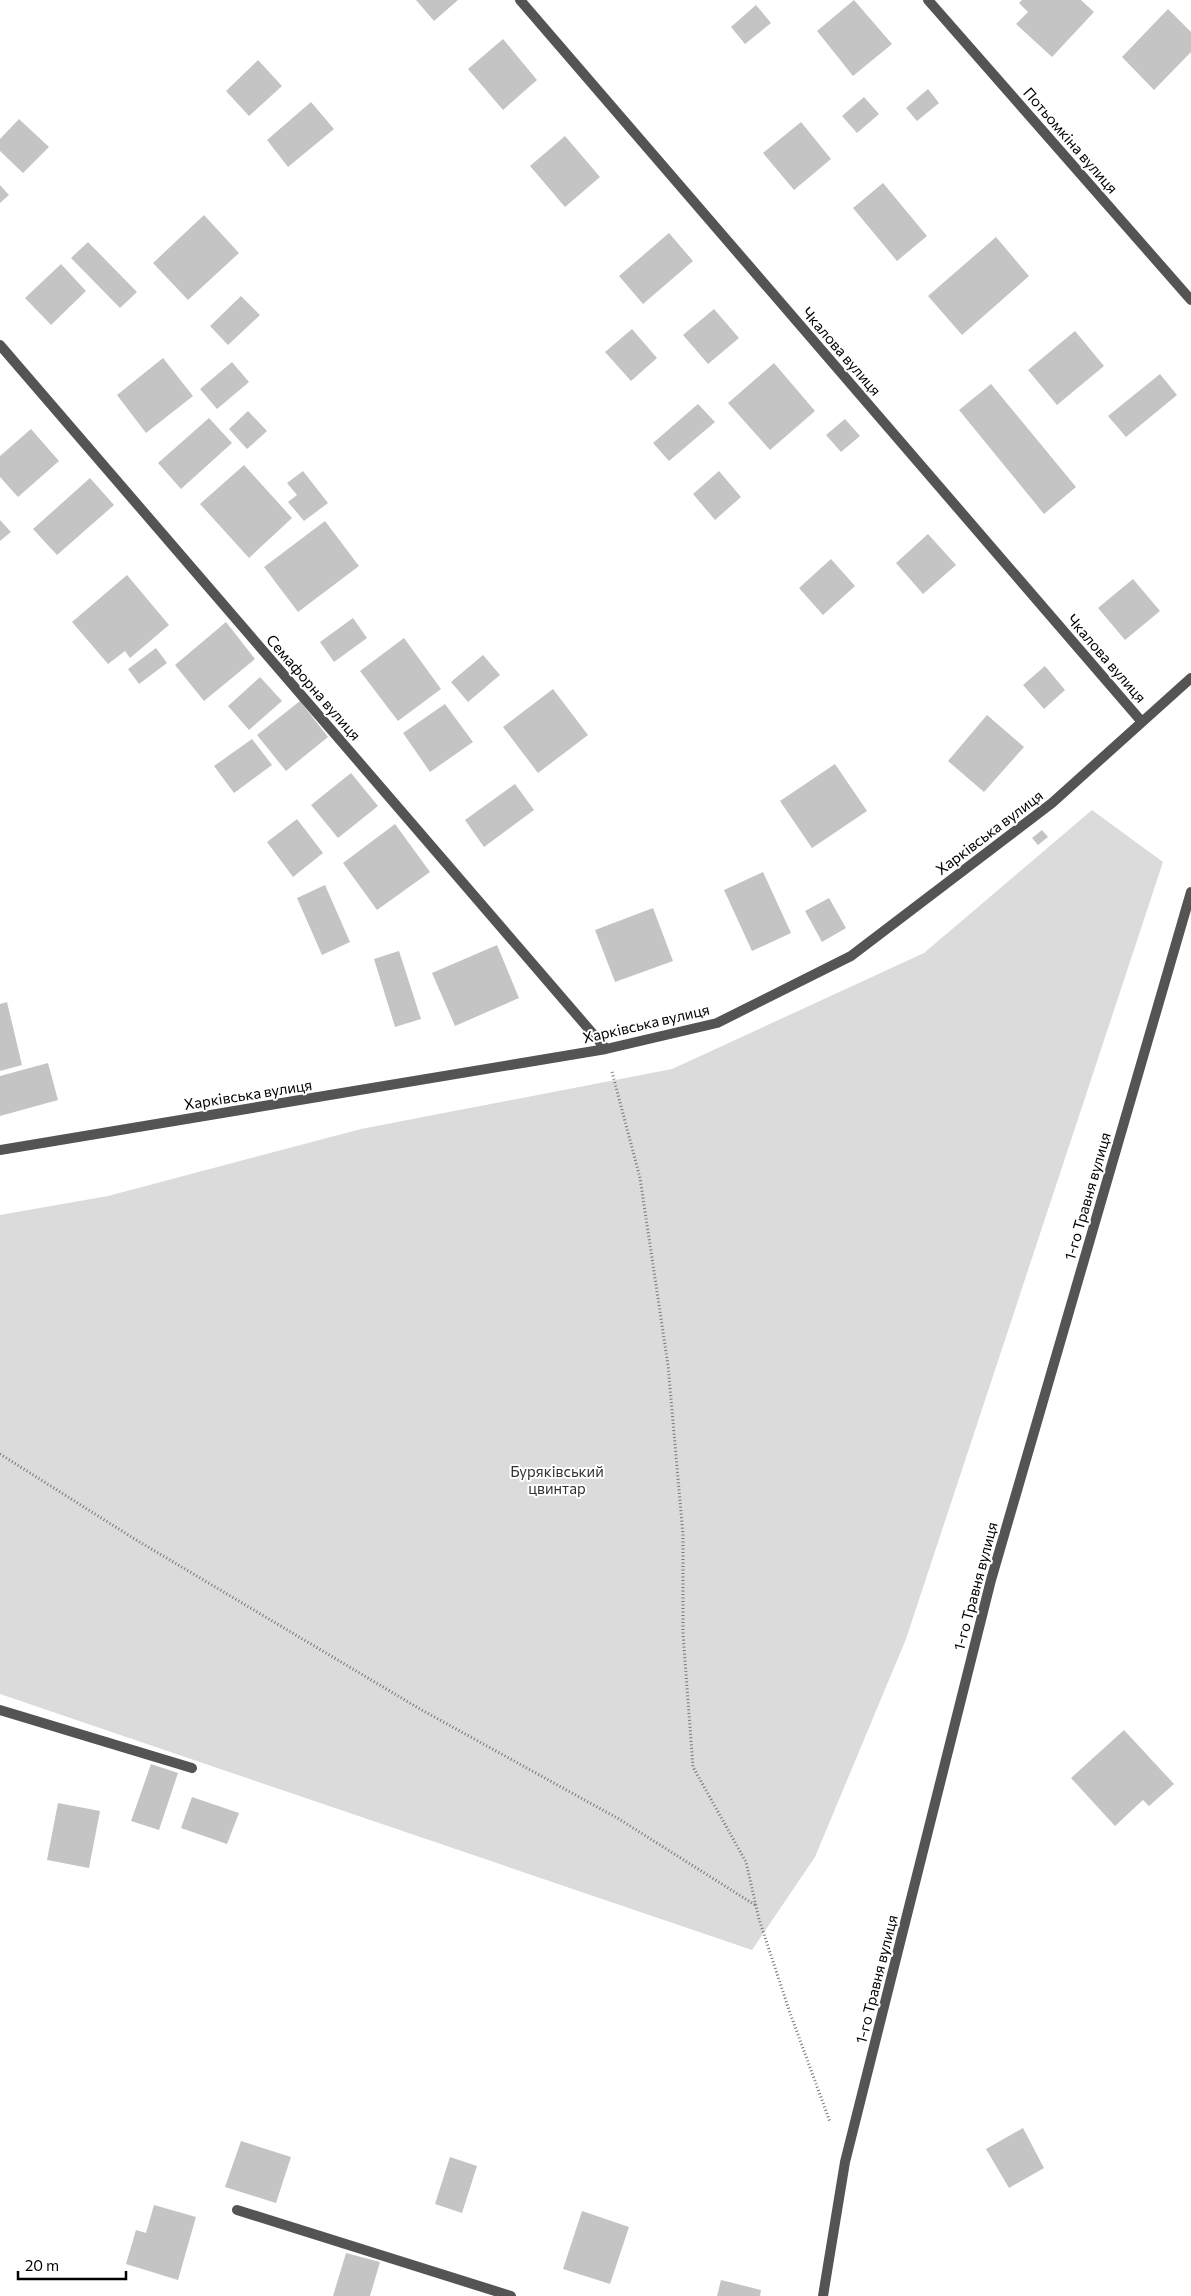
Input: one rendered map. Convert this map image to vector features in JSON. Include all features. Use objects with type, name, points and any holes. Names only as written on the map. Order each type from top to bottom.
[{"type":"street","name":"Чкалова вулиця","points":[[520,0],[1142,722]]},
{"type":"street","name":"Потьомкіна вулиця","points":[[928,0],[1191,300]]},
{"type":"street","name":"Семафорна вулиця","points":[[0,345],[606,1049]]},
{"type":"street","name":"Харківська вулиця","points":[[0,1150],[606,1049],[717,1023],[851,956],[1052,803],[1191,678]]},
{"type":"street","name":"1-го Травня вулиця","points":[[823,2296],[845,2162],[991,1580],[1191,892]]},
{"type":"street","points":[[0,1710],[192,1768]]},
{"type":"street","points":[[237,2210],[512,2296]]},
{"type":"path","points":[[606,1049],[640,1178],[668,1365],[684,1535],[683,1634],[693,1767],[746,1862],[756,1905],[789,2010],[845,2162]]},
{"type":"path","points":[[0,1454],[124,1532],[420,1709],[619,1819],[756,1905]]},
{"type":"green space","name":"Буряківський цвинтар","points":[[1092,810],[1163,862],[906,1639],[815,1857],[752,1950],[0,1694],[0,1215],[108,1196],[361,1129],[672,1069],[924,953]]},
{"type":"building","points":[[416,0],[458,0],[434,21]]},
{"type":"building","points":[[854,0],[892,44],[853,76],[817,31]]},
{"type":"building","points":[[1022,0],[1081,0],[1094,12],[1052,57],[1016,24],[1028,12],[1019,3]]},
{"type":"building","points":[[756,5],[771,23],[745,44],[731,27]]},
{"type":"building","points":[[1168,9],[1191,32],[1191,52],[1154,90],[1122,57]]},
{"type":"building","points":[[503,39],[537,80],[503,110],[468,69]]},
{"type":"building","points":[[258,60],[282,86],[249,116],[226,91]]},
{"type":"building","points":[[928,89],[939,103],[917,121],[906,108]]},
{"type":"building","points":[[864,97],[879,114],[857,133],[842,116]]},
{"type":"building","points":[[311,102],[334,129],[288,167],[267,140]]},
{"type":"building","points":[[19,119],[49,147],[23,173],[0,151],[0,139]]},
{"type":"building","points":[[801,122],[831,159],[794,190],[763,153]]},
{"type":"building","points":[[565,136],[600,177],[565,207],[530,166]]},
{"type":"building","points":[[883,183],[927,236],[897,261],[853,208]]},
{"type":"building","points":[[0,185],[9,195],[0,203]]},
{"type":"building","points":[[204,215],[239,253],[188,300],[153,263]]},
{"type":"building","points":[[669,233],[693,261],[643,304],[619,276]]},
{"type":"building","points":[[996,237],[1029,276],[962,335],[928,296]]},
{"type":"building","points":[[88,242],[137,292],[120,308],[71,258]]},
{"type":"building","points":[[61,264],[86,291],[51,325],[25,298]]},
{"type":"building","points":[[241,296],[260,315],[228,345],[210,326]]},
{"type":"building","points":[[714,309],[739,338],[708,364],[683,335]]},
{"type":"building","points":[[632,329],[657,358],[631,381],[605,352]]},
{"type":"building","points":[[1075,331],[1104,366],[1057,405],[1028,370]]},
{"type":"building","points":[[163,358],[193,396],[146,433],[117,395]]},
{"type":"building","points":[[232,362],[249,382],[217,409],[200,389]]},
{"type":"building","points":[[774,363],[815,411],[770,450],[728,403]]},
{"type":"building","points":[[1160,374],[1177,395],[1126,437],[1108,416]]},
{"type":"building","points":[[991,384],[1076,487],[1044,514],[959,410]]},
{"type":"building","points":[[698,404],[715,422],[669,461],[653,443]]},
{"type":"building","points":[[248,411],[267,431],[247,449],[229,429]]},
{"type":"building","points":[[209,418],[232,443],[181,489],[158,463]]},
{"type":"building","points":[[845,419],[860,436],[841,452],[826,435]]},
{"type":"building","points":[[31,429],[59,461],[18,497],[0,477],[0,456]]},
{"type":"building","points":[[244,465],[292,518],[249,558],[200,504]]},
{"type":"building","points":[[303,471],[328,503],[304,521],[288,502],[297,495],[287,483]]},
{"type":"building","points":[[719,471],[741,497],[715,520],[693,494]]},
{"type":"building","points":[[90,478],[114,505],[57,555],[33,529]]},
{"type":"building","points":[[0,520],[11,532],[0,541]]},
{"type":"building","points":[[325,521],[359,566],[298,612],[264,567]]},
{"type":"building","points":[[928,534],[956,565],[923,594],[896,563]]},
{"type":"building","points":[[831,559],[855,586],[823,615],[799,588]]},
{"type":"building","points":[[127,575],[169,625],[130,658],[125,651],[108,664],[72,622]]},
{"type":"building","points":[[1133,579],[1160,611],[1125,640],[1098,608]]},
{"type":"building","points":[[353,618],[367,638],[334,662],[320,642]]},
{"type":"building","points":[[226,622],[255,659],[204,701],[175,665]]},
{"type":"building","points":[[404,638],[441,689],[398,721],[360,671]]},
{"type":"building","points":[[156,648],[167,663],[139,684],[128,669]]},
{"type":"building","points":[[483,655],[500,675],[468,702],[451,682]]},
{"type":"building","points":[[1045,666],[1065,690],[1044,709],[1023,685]]},
{"type":"building","points":[[260,677],[282,701],[249,730],[228,706]]},
{"type":"building","points":[[553,689],[588,735],[538,773],[503,727]]},
{"type":"building","points":[[300,701],[328,737],[286,771],[257,735]]},
{"type":"building","points":[[445,704],[473,742],[430,772],[403,733]]},
{"type":"building","points":[[987,715],[1024,747],[984,792],[948,761]]},
{"type":"building","points":[[252,739],[272,765],[234,793],[214,766]]},
{"type":"building","points":[[835,764],[867,811],[812,848],[780,801]]},
{"type":"building","points":[[351,773],[378,806],[338,838],[311,805]]},
{"type":"building","points":[[515,784],[534,810],[484,847],[465,820]]},
{"type":"building","points":[[297,819],[323,853],[293,877],[267,842]]},
{"type":"building","points":[[395,824],[430,872],[377,910],[343,863]]},
{"type":"building","points":[[1042,830],[1048,837],[1038,845],[1032,838]]},
{"type":"building","points":[[763,872],[791,933],[752,951],[724,890]]},
{"type":"building","points":[[325,885],[350,942],[322,955],[297,898]]},
{"type":"building","points":[[829,898],[846,928],[822,942],[805,911]]},
{"type":"building","points":[[653,908],[673,961],[615,982],[595,930]]},
{"type":"building","points":[[497,945],[519,998],[455,1026],[432,973]]},
{"type":"building","points":[[399,951],[421,1019],[395,1027],[374,959]]},
{"type":"building","points":[[7,1002],[22,1065],[0,1071],[0,1004]]},
{"type":"building","points":[[48,1063],[58,1100],[0,1116],[0,1076]]},
{"type":"building","points":[[1124,1730],[1174,1784],[1149,1806],[1143,1800],[1115,1826],[1071,1778]]},
{"type":"building","points":[[151,1764],[178,1773],[159,1830],[131,1821]]},
{"type":"building","points":[[192,1797],[239,1813],[227,1844],[181,1828]]},
{"type":"building","points":[[58,1803],[100,1811],[89,1868],[47,1860]]},
{"type":"building","points":[[1023,2128],[1044,2168],[1009,2188],[986,2149]]},
{"type":"building","points":[[241,2141],[291,2157],[276,2203],[225,2187]]},
{"type":"building","points":[[450,2157],[477,2166],[462,2213],[435,2204]]},
{"type":"building","points":[[154,2205],[196,2217],[178,2280],[126,2264],[136,2230],[146,2233]]},
{"type":"building","points":[[582,2211],[629,2227],[610,2284],[563,2269]]},
{"type":"building","points":[[346,2253],[380,2262],[370,2296],[333,2296]]},
{"type":"building","points":[[721,2280],[761,2290],[760,2296],[717,2296]]}]
